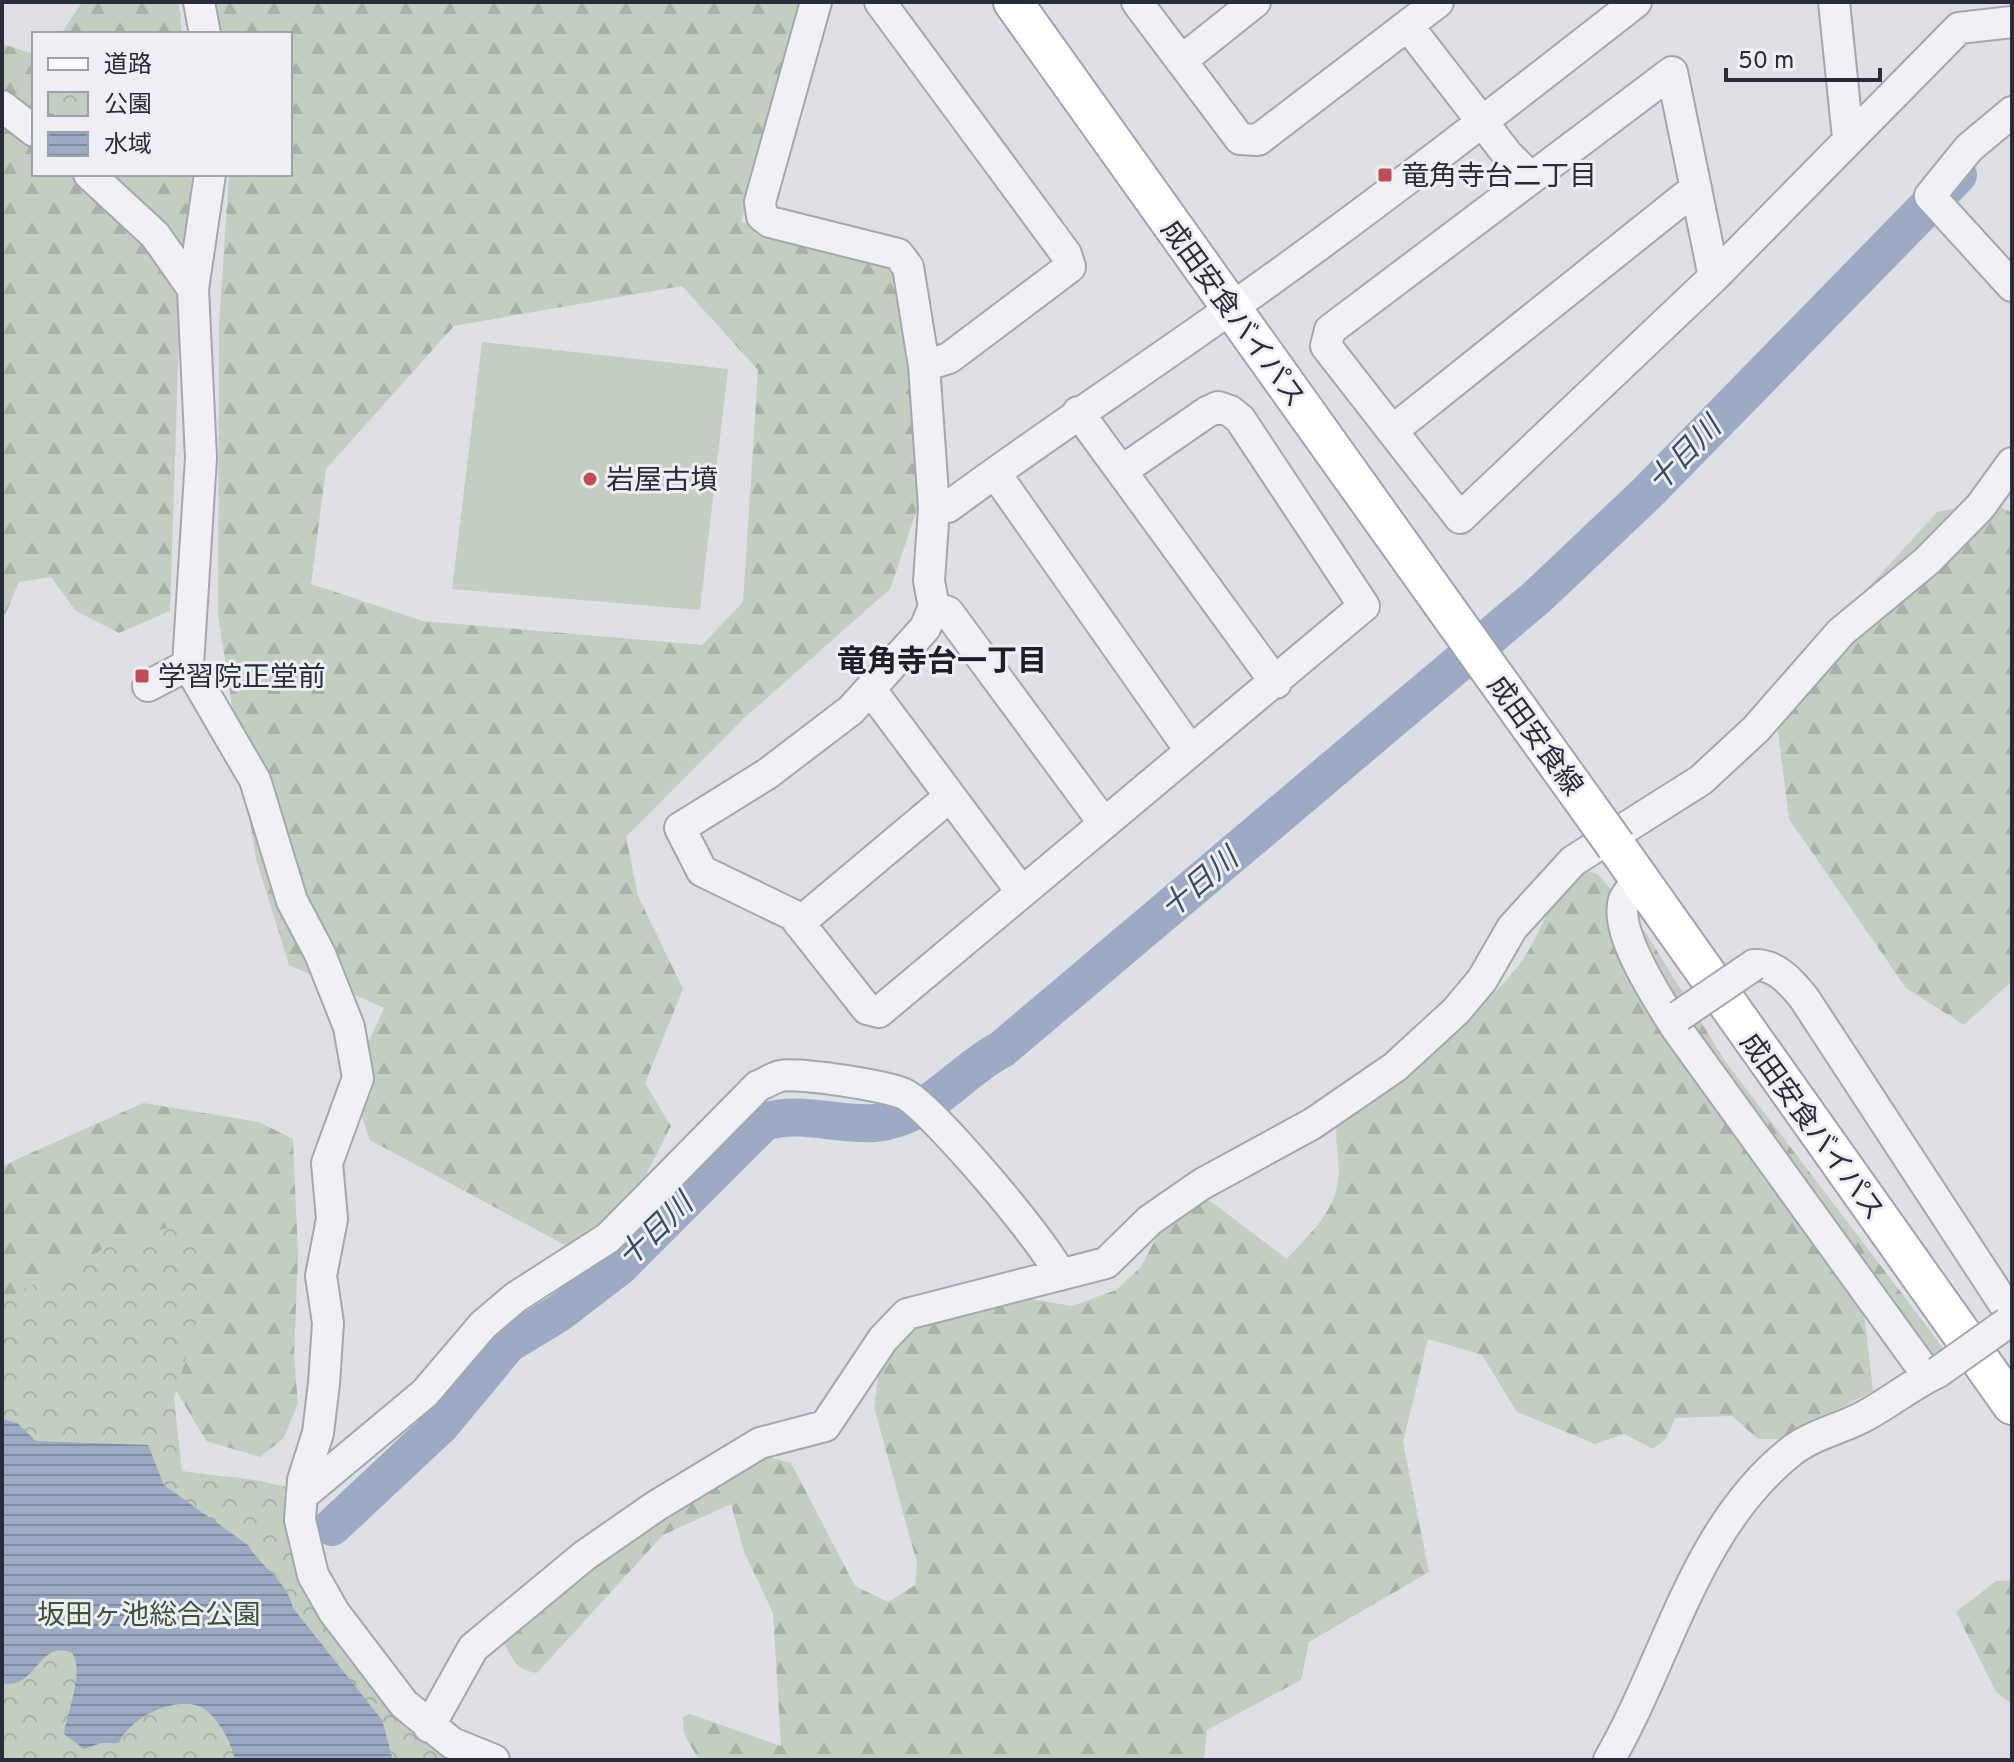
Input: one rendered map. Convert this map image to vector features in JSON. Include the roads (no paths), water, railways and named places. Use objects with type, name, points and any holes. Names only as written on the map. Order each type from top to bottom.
[{"type":"main road","name":"成田安食バイパス","points":[[1013,2],[1457,624]]},
{"type":"main road","name":"成田安食線","points":[[1457,624],[1616,846]]},
{"type":"main road","name":"成田安食バイパス","points":[[1616,846],[2012,1405]]},
{"type":"street","points":[[199,2],[205,32]]},
{"type":"street","points":[[816,2],[760,202],[762,216],[770,222],[898,254],[908,267],[924,366],[934,508],[929,581],[934,607],[925,628],[851,710],[767,774],[680,828],[702,871],[793,915],[867,1009],[879,1012],[1103,822],[1276,683],[1364,606],[1240,419],[1230,411],[1218,407],[1123,470]]},
{"type":"street","points":[[880,2],[1066,254],[1070,267],[949,358],[924,366]]},
{"type":"street","points":[[1137,2],[1240,139],[1258,140],[1438,2]]},
{"type":"street","points":[[1181,61],[1255,2]]},
{"type":"street","points":[[934,508],[948,507],[1078,412],[1231,309],[1482,122],[1636,2]]},
{"type":"street","points":[[1834,2],[1848,138]]},
{"type":"street","points":[[1714,277],[1672,72],[1330,330],[1326,346],[1460,518],[1714,277],[1959,28],[2012,22]]},
{"type":"street","points":[[1408,26],[1482,122],[1531,178]]},
{"type":"street","points":[[2,106],[32,129]]},
{"type":"street","points":[[2012,112],[1969,148],[1930,196],[2012,286]]},
{"type":"street","points":[[91,176],[155,235],[193,289]]},
{"type":"street","points":[[210,176],[193,289],[201,458],[188,665],[255,780],[292,901],[320,954],[349,1027],[358,1078],[327,1163],[332,1219],[321,1276],[328,1323],[324,1383],[318,1433],[303,1480],[300,1520],[313,1575],[334,1612],[397,1694],[429,1727],[452,1743],[494,1760]]},
{"type":"street","points":[[1392,431],[1696,188]]},
{"type":"street","points":[[1078,412],[1276,683]]},
{"type":"street","points":[[429,1727],[473,1648],[584,1556],[656,1506],[760,1443],[825,1426],[883,1339],[907,1314],[1106,1263],[1150,1220],[1202,1184],[1312,1124],[1395,1067],[1456,1011],[1482,980],[1512,928],[1573,861],[1701,780],[1756,729],[1841,632],[1927,561],[1980,507],[2012,463]]},
{"type":"street","points":[[995,473],[1190,750]]},
{"type":"street","points":[[934,607],[948,612],[1103,822]]},
{"type":"street","points":[[148,686],[188,665]]},
{"type":"street","points":[[871,690],[948,798],[1021,891]]},
{"type":"street","points":[[799,923],[948,798]]},
{"type":"street","points":[[1639,879],[1624,899],[1623,917],[1645,978],[1933,1374]]},
{"type":"street","points":[[1609,1760],[1665,1647],[1704,1556],[1754,1488],[1783,1458],[1812,1437],[1867,1415],[1933,1374],[2010,1319],[1804,998],[1789,980],[1762,965],[1754,965],[1678,1023]]},
{"type":"street","points":[[304,1494],[425,1393],[483,1325],[516,1297],[608,1238],[758,1086],[782,1075],[889,1090],[922,1105],[1002,1197],[1060,1275]]},
{"type":"water","points":[[2,1419],[17,1423],[36,1441],[148,1445],[164,1485],[248,1545],[285,1589],[293,1608],[382,1720],[393,1760],[235,1760],[219,1724],[209,1712],[192,1704],[168,1706],[143,1717],[124,1734],[119,1743],[101,1743],[84,1749],[64,1734],[76,1681],[76,1660],[72,1653],[61,1650],[52,1653],[22,1680],[13,1684],[2,1683]]},
{"type":"waterway","name":"十日川","points":[[332,1527],[441,1425],[508,1344],[559,1313],[619,1267],[764,1122],[805,1118],[875,1123],[894,1119],[927,1103],[1002,1049],[1537,597],[1647,493],[1958,175]]},
{"type":"place","name":"竜角寺台二丁目","points":[[1385,175]]},
{"type":"place","name":"岩屋古墳","points":[[590,479]]},
{"type":"place","name":"学習院正堂前","points":[[142,676]]},
{"type":"district","name":"竜角寺台一丁目","points":[[942,661]]},
{"type":"park label","name":"坂田ヶ池総合公園","points":[[149,1614]]}]
